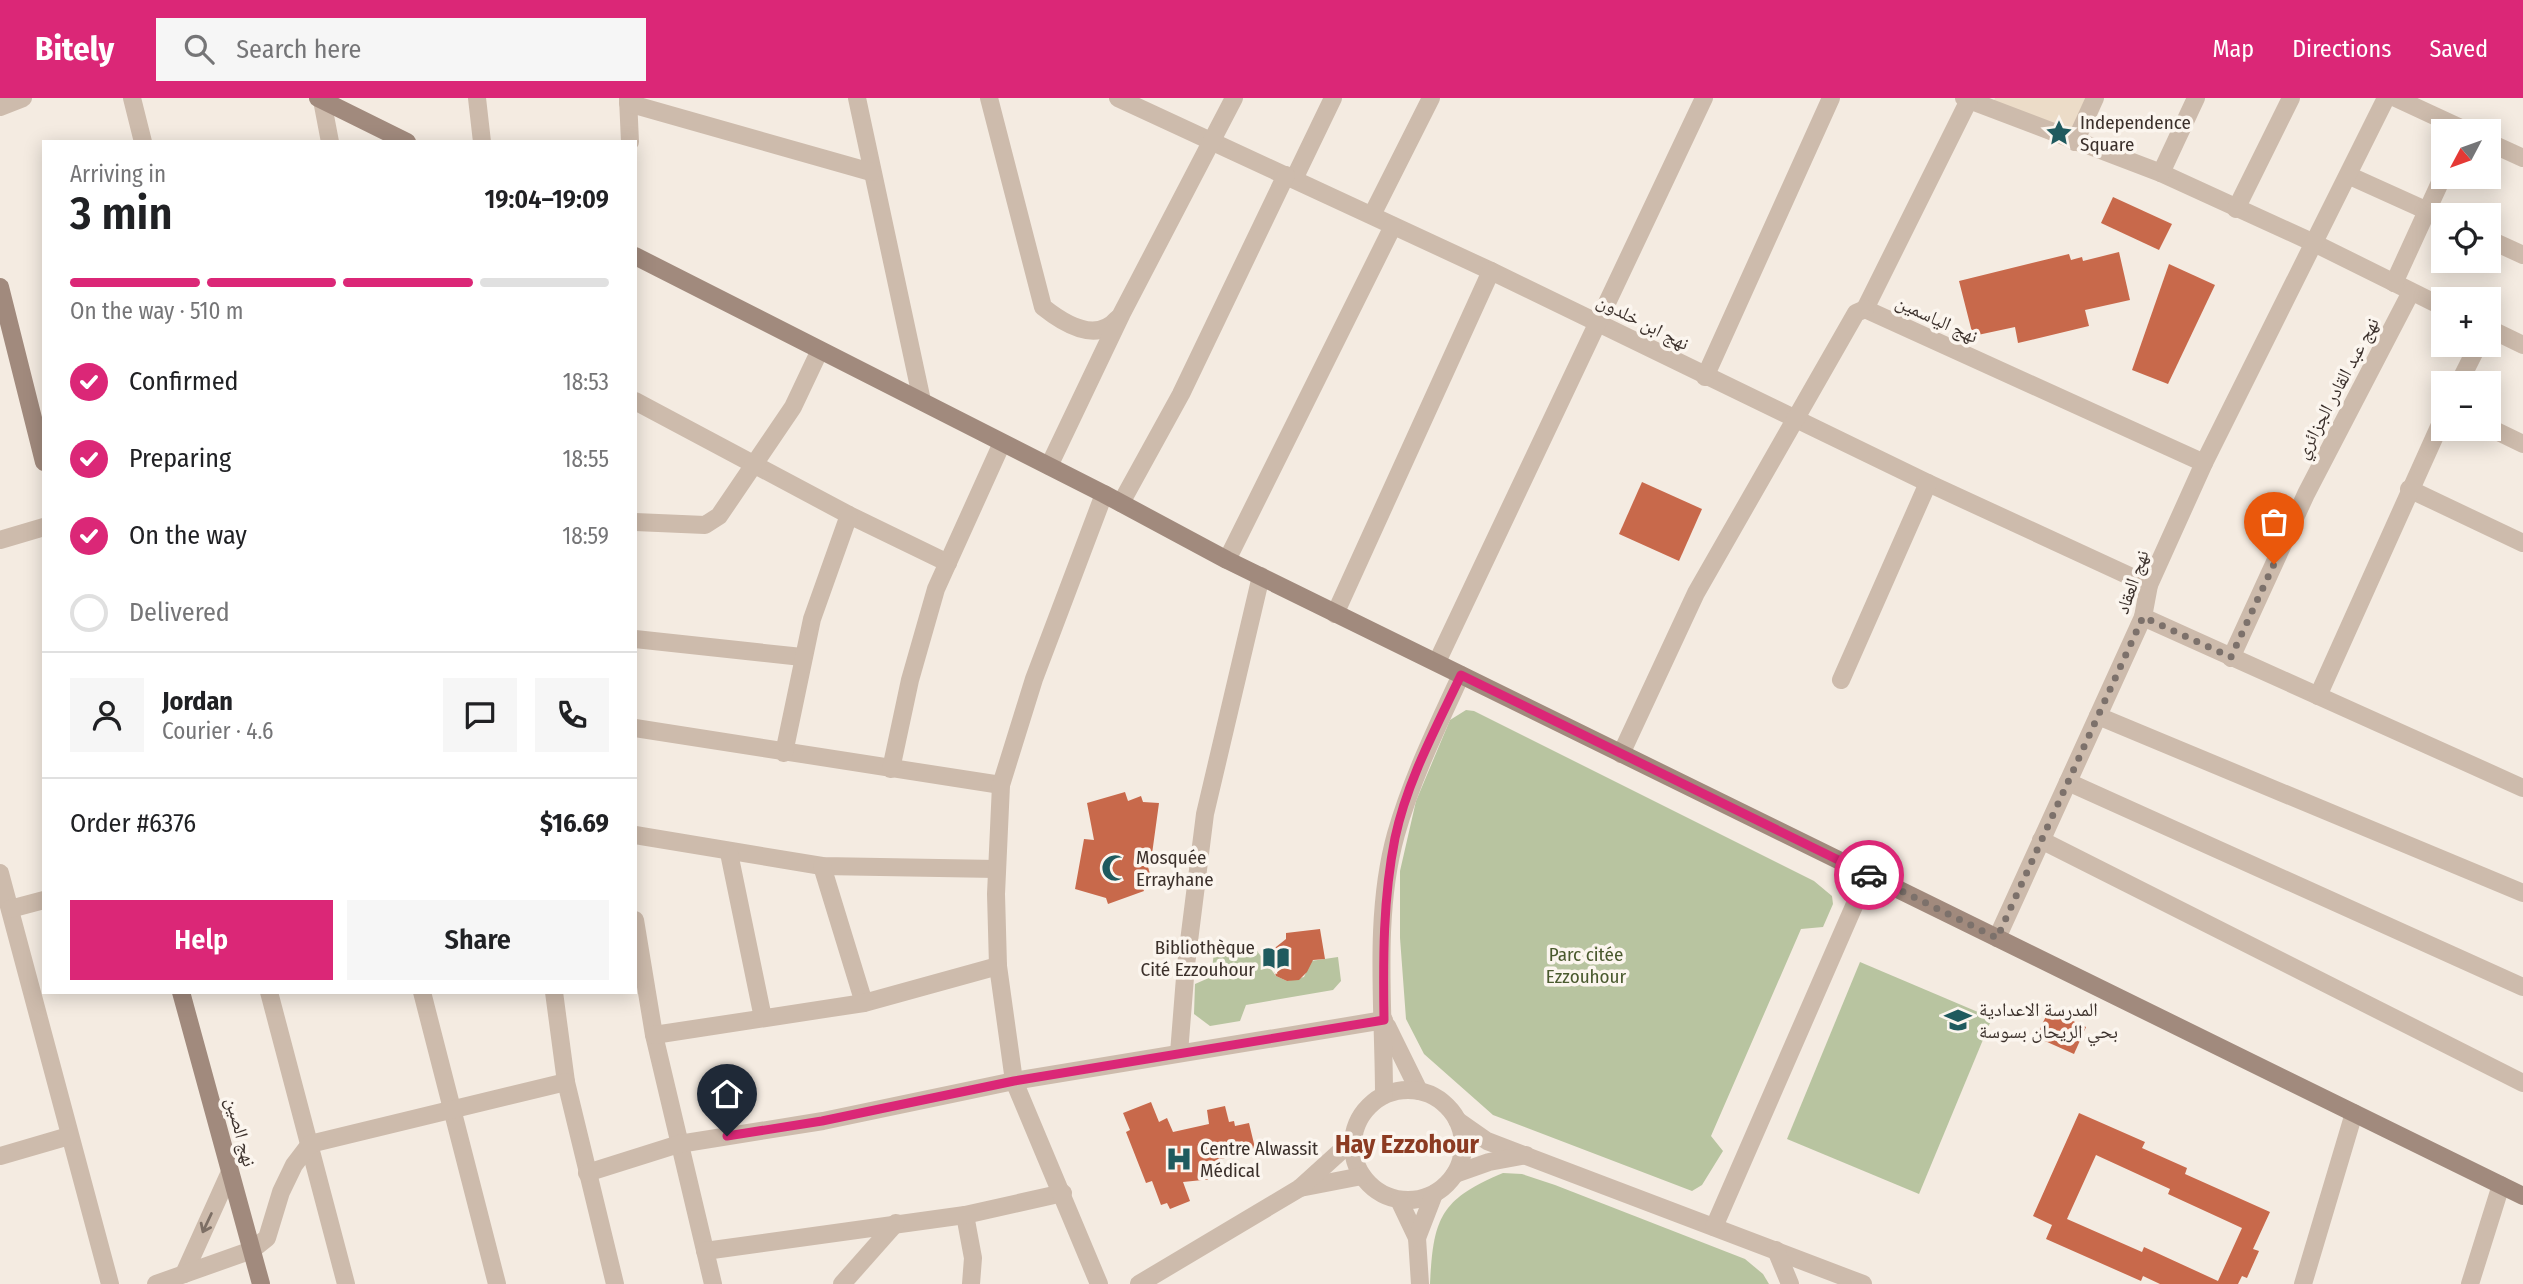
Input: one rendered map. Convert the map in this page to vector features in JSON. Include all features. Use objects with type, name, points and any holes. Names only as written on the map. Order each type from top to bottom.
[{"type":"street","points":[[0,107],[23,98]]},
{"type":"street","points":[[132,98],[142,140]]},
{"type":"street","points":[[477,98],[482,140]]},
{"type":"street","points":[[857,98],[922,401]]},
{"type":"street","points":[[989,98],[1043,307],[1059,320],[1099,332],[1111,327],[1122,313]]},
{"type":"street","name":"نهج ابن خلدون","points":[[1118,98],[1491,271],[1705,377],[2149,585]]},
{"type":"street","points":[[1049,466],[1122,313],[1234,98]]},
{"type":"street","points":[[1121,503],[1181,394],[1290,177],[1333,98]]},
{"type":"street","points":[[1372,215],[1431,98]]},
{"type":"street","points":[[1437,662],[1704,98]]},
{"type":"street","points":[[1705,377],[1831,98]]},
{"type":"street","points":[[2008,115],[2016,98]]},
{"type":"street","points":[[2074,142],[2095,98]]},
{"type":"street","points":[[2161,173],[2196,98]]},
{"type":"street","points":[[2236,209],[2291,98]]},
{"type":"street","name":"نهج العقاد","points":[[1997,938],[2143,617],[2149,585],[2204,463],[2350,176],[2386,98]]},
{"type":"street","points":[[2396,98],[2439,119]]},
{"type":"street","points":[[320,99],[330,140]]},
{"type":"street","points":[[320,99],[403,140]]},
{"type":"street","points":[[1966,99],[2161,173],[2314,243],[2431,301]]},
{"type":"street","name":"نهج الياسمين","points":[[1966,99],[1865,309],[2204,463]]},
{"type":"street","points":[[630,140],[628,100],[871,172]]},
{"type":"street","points":[[2501,148],[2523,158]]},
{"type":"street","points":[[2350,176],[2431,213]]},
{"type":"street","points":[[2394,283],[2431,222]]},
{"type":"street","points":[[1227,560],[1393,226]]},
{"type":"street","points":[[2501,245],[2523,255]]},
{"type":"street","points":[[637,256],[819,352],[922,401],[1335,614],[2523,1196]]},
{"type":"street","points":[[1335,614],[1491,271]]},
{"type":"street","points":[[0,287],[42,455]]},
{"type":"street","name":"نهج عبد القادر الجزائري","points":[[2231,657],[2306,494],[2411,292]]},
{"type":"street","points":[[1621,754],[1696,593],[1856,313],[1865,309]]},
{"type":"street","points":[[2501,334],[2523,345]]},
{"type":"street","points":[[637,522],[705,525],[719,516],[793,407],[819,352]]},
{"type":"street","points":[[637,402],[849,515],[948,563]]},
{"type":"street","points":[[2501,433],[2523,444]]},
{"type":"street","points":[[2318,696],[2432,441]]},
{"type":"street","points":[[891,769],[910,680],[936,590],[1002,443]]},
{"type":"street","points":[[1841,680],[1928,483]]},
{"type":"street","points":[[2409,489],[2523,543]]},
{"type":"street","points":[[1099,1284],[1014,1081],[998,966],[997,869],[1001,785],[1034,679],[1104,494]]},
{"type":"street","points":[[784,753],[802,657],[849,515]]},
{"type":"street","points":[[0,541],[42,528]]},
{"type":"street","points":[[1179,1053],[1186,965],[1205,814],[1261,576]]},
{"type":"street","points":[[2143,617],[2523,788]]},
{"type":"street","points":[[637,639],[802,657]]},
{"type":"street","points":[[1384,1095],[1386,896],[1395,836],[1416,772],[1461,675]]},
{"type":"street","points":[[2098,716],[2523,893]]},
{"type":"street","points":[[637,728],[1001,785]]},
{"type":"street","points":[[2068,782],[2523,987]]},
{"type":"street","points":[[637,835],[729,853],[822,866],[997,869]]},
{"type":"street","points":[[2041,840],[2523,1083]]},
{"type":"street","points":[[729,853],[763,1018]]},
{"type":"street","points":[[822,866],[864,1003]]},
{"type":"street","points":[[0,873],[110,1284]]},
{"type":"street","points":[[1714,1227],[1868,874]]},
{"type":"street","points":[[10,909],[42,901]]},
{"type":"street","points":[[637,932],[654,1035],[713,1284]]},
{"type":"street","points":[[654,1035],[864,1003],[998,966]]},
{"type":"street","name":"نهج الصين","points":[[181,994],[261,1284]]},
{"type":"street","points":[[270,994],[346,1284]]},
{"type":"street","points":[[423,994],[497,1284]]},
{"type":"street","points":[[554,994],[566,1082],[615,1284]]},
{"type":"street","points":[[587,1173],[679,1143],[822,1121],[1014,1081],[1384,1020]]},
{"type":"street","points":[[1384,1020],[1419,1091]]},
{"type":"street","points":[[156,1284],[252,1250],[267,1238],[281,1192],[294,1165],[310,1144],[566,1082]]},
{"type":"street","points":[[1457,1121],[1462,1138],[1462,1157],[1455,1174],[1434,1194],[1417,1200],[1399,1200],[1378,1192],[1362,1176],[1354,1159],[1353,1140],[1363,1114],[1384,1095],[1419,1091],[1434,1097],[1457,1121],[1487,1141],[1863,1284]]},
{"type":"street","points":[[2303,1284],[2354,1113]]},
{"type":"street","points":[[0,1156],[69,1136]]},
{"type":"street","points":[[1139,1284],[1300,1188],[1353,1140]]},
{"type":"street","points":[[1455,1174],[1489,1162],[1526,1155]]},
{"type":"street","points":[[184,1274],[230,1172]]},
{"type":"street","points":[[1300,1188],[1362,1176]]},
{"type":"street","points":[[2470,1284],[2501,1185]]},
{"type":"street","points":[[705,1251],[965,1215],[1063,1193]]},
{"type":"street","points":[[1417,1238],[1434,1194]]},
{"type":"street","points":[[1399,1200],[1417,1238],[1420,1284]]},
{"type":"street","points":[[965,1215],[973,1258],[971,1284]]},
{"type":"street","points":[[842,1284],[896,1223]]},
{"type":"street","points":[[1776,1250],[1790,1284]]},
{"type":"street","points":[[184,1274],[202,1284]]},
{"type":"green space","name":"Parc citée Ezzouhour","points":[[1466,710],[1474,711],[1814,881],[1832,896],[1833,904],[1823,927],[1801,929],[1711,1136],[1723,1151],[1702,1185],[1692,1191],[1493,1115],[1424,1054],[1406,1019],[1400,938],[1400,871],[1416,801],[1450,720]]},
{"type":"green space","points":[[1215,944],[1257,951],[1276,976],[1287,981],[1304,977],[1311,961],[1338,957],[1341,981],[1333,990],[1246,1005],[1240,1021],[1210,1026],[1194,1014],[1195,984],[1211,977]]},
{"type":"green space","points":[[1860,962],[1992,1018],[1919,1194],[1787,1139]]},
{"type":"green space","points":[[1503,1173],[1522,1174],[1555,1185],[1745,1259],[1763,1274],[1769,1284],[1430,1284],[1434,1243],[1444,1214],[1465,1192]]},
{"type":"shaded area","name":"Independence Square","points":[[1995,98],[2103,98],[2078,152],[1987,114]]},
{"type":"building","points":[[2113,197],[2172,224],[2159,250],[2101,223]]},
{"type":"building","points":[[2119,252],[2130,300],[2085,310],[2089,326],[2018,343],[2015,327],[1973,336],[1959,281],[2069,254],[2071,260],[2082,257],[2083,261]]},
{"type":"building","points":[[2169,264],[2215,285],[2168,384],[2132,370]]},
{"type":"building","points":[[1642,482],[1702,509],[1679,561],[1619,534]]},
{"type":"building","points":[[1125,792],[1128,801],[1141,796],[1143,802],[1159,803],[1152,854],[1145,857],[1151,877],[1140,881],[1144,891],[1108,904],[1106,898],[1075,889],[1084,839],[1094,840],[1087,803]]},
{"type":"building","points":[[1320,929],[1325,959],[1313,960],[1299,980],[1287,981],[1276,976],[1270,958],[1276,947],[1286,939],[1286,933]]},
{"type":"building","points":[[2049,1010],[2086,1027],[2074,1054],[2036,1037]]},
{"type":"building","points":[[1151,1102],[1159,1122],[1167,1118],[1173,1132],[1209,1124],[1207,1110],[1225,1106],[1229,1122],[1234,1121],[1235,1126],[1249,1123],[1256,1152],[1220,1159],[1222,1178],[1183,1182],[1190,1201],[1170,1209],[1167,1203],[1161,1205],[1152,1181],[1146,1183],[1126,1132],[1130,1130],[1123,1113]]},
{"type":"building","points":[[2079,1113],[2145,1142],[2142,1148],[2187,1168],[2185,1174],[2270,1212],[2253,1249],[2259,1251],[2247,1278],[2242,1276],[2238,1284],[2160,1284],[2143,1276],[2141,1281],[2046,1239],[2052,1225],[2033,1216]],"holes":[[[2096,1155],[2170,1189],[2168,1194],[2242,1228],[2218,1281],[2144,1247],[2142,1252],[2067,1219]]]},
{"type":"way so far","points":[[1869,875],[1997,938],[2143,617],[2231,657],[2274,564]]},
{"type":"place","name":"Independence Square","points":[[2059,133]]},
{"type":"place","name":"Mosquée Errayhane","points":[[1115,868]]},
{"type":"place","name":"Bibliothèque Cité Ezzouhour","points":[[1276,958]]},
{"type":"place","name":"المدرسة الاعدادية بحي الريحان بسوسة","points":[[1958,1020]]},
{"type":"place","name":"Centre Alwassit Médical","points":[[1179,1159]]},
{"type":"district","name":"Hay Ezzohour","points":[[1407,1144]]},
{"type":"route","points":[[727,1136],[822,1121],[1014,1081],[1384,1020],[1386,896],[1395,836],[1416,772],[1461,675],[1869,875]]}]
